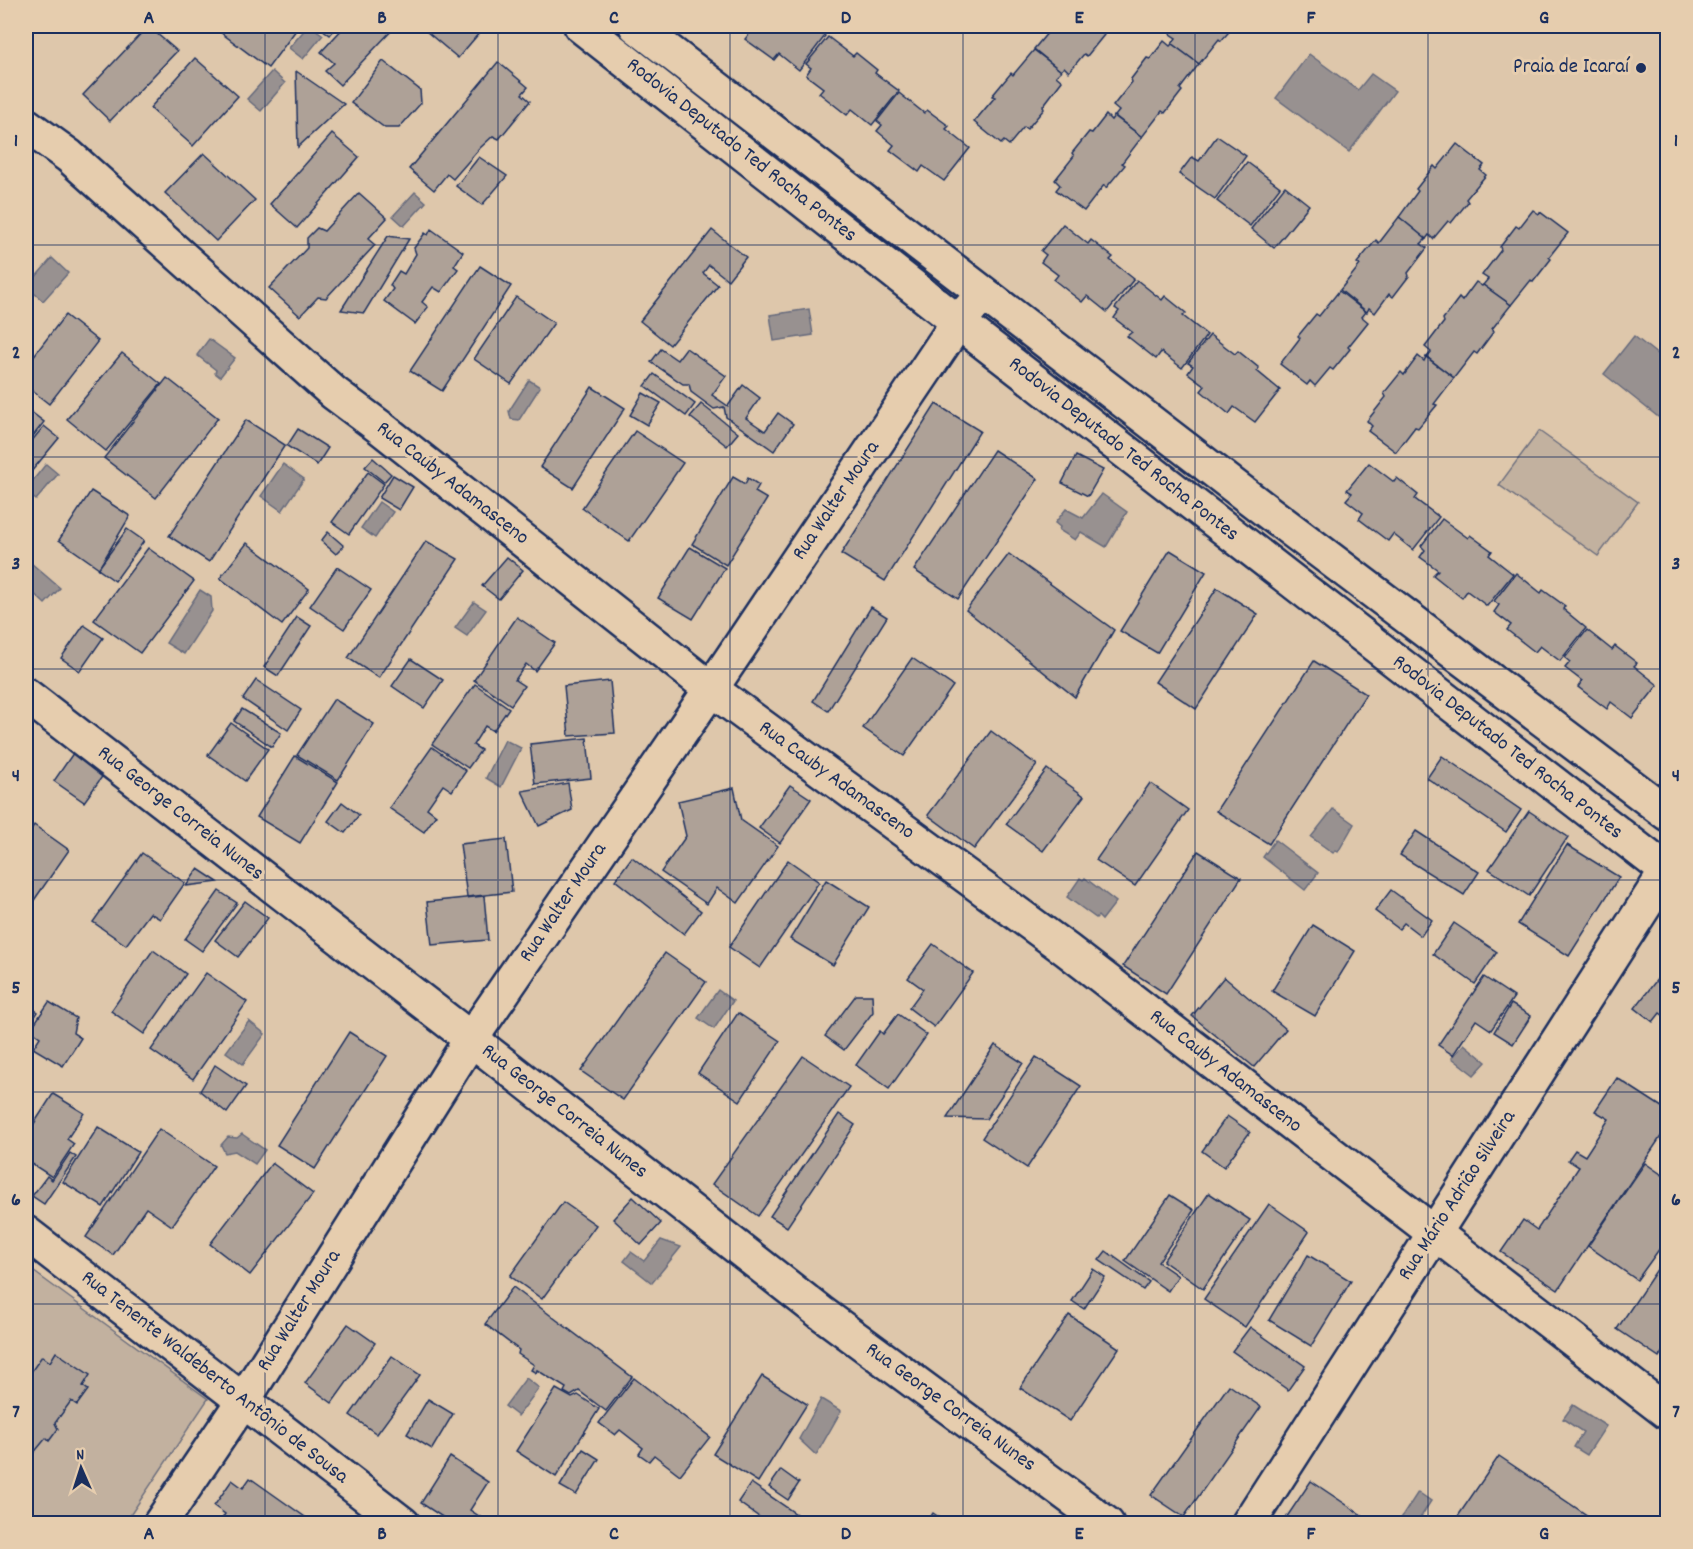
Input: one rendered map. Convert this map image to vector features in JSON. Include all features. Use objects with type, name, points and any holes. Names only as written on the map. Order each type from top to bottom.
[{"type":"street","name":"Rodovia Deputado Ted Rocha Pontes","points":[[581,26],[958,322],[1667,871]]},
{"type":"street","name":"Rodovia Deputado Ted Rocha Pontes","points":[[636,26],[983,294],[1668,814]]},
{"type":"street","name":"Rua Cauby Adamasceno","points":[[26,125],[69,156],[334,393],[711,689],[1067,950],[1668,1413]]},
{"type":"street","name":"Rua Walter Moura","points":[[160,1524],[243,1401],[471,1039],[711,689],[958,322],[983,294]]},
{"type":"street","name":"Rua George Correia Nunes","points":[[26,695],[820,1312],[1107,1524]]},
{"type":"street","name":"Rua Mário Adrião Silveira","points":[[1248,1524],[1667,871]]},
{"type":"street","name":"Rua Tenente Waldeberto Antônio de Sousa","points":[[26,1233],[403,1524]]},
{"type":"shaded area","points":[[308,26],[323,35],[303,59],[289,48]]},
{"type":"shaded area","points":[[1309,54],[1358,90],[1371,74],[1395,91],[1349,152],[1276,98]]},
{"type":"shaded area","points":[[272,71],[285,83],[261,111],[247,99]]},
{"type":"shaded area","points":[[415,192],[426,202],[404,226],[393,216]]},
{"type":"shaded area","points":[[52,258],[68,273],[43,301],[27,287]]},
{"type":"shaded area","points":[[809,309],[813,335],[774,341],[770,315]]},
{"type":"shaded area","points":[[1634,336],[1667,362],[1667,424],[1604,374]]},
{"type":"shaded area","points":[[209,339],[235,358],[220,377],[215,373],[216,370],[197,355]]},
{"type":"shaded area","points":[[529,380],[540,387],[519,420],[511,419],[509,411]]},
{"type":"shaded area","points":[[1539,431],[1638,502],[1598,556],[1499,485]]},
{"type":"shaded area","points":[[46,464],[58,474],[36,500],[26,492],[26,489]]},
{"type":"shaded area","points":[[283,464],[304,479],[282,511],[261,496]]},
{"type":"shaded area","points":[[1102,494],[1127,512],[1106,547],[1081,532],[1075,540],[1059,530],[1060,527],[1055,523],[1066,509],[1083,518]]},
{"type":"shaded area","points":[[379,502],[393,512],[375,538],[361,528]]},
{"type":"shaded area","points":[[31,563],[60,588],[45,604],[26,586],[26,569]]},
{"type":"shaded area","points":[[200,590],[211,597],[212,611],[184,654],[166,643]]},
{"type":"shaded area","points":[[474,602],[486,610],[467,636],[455,628]]},
{"type":"shaded area","points":[[505,740],[521,748],[501,787],[486,778]]},
{"type":"shaded area","points":[[1333,809],[1354,824],[1338,852],[1335,850],[1333,853],[1311,837]]},
{"type":"shaded area","points":[[1275,840],[1318,873],[1305,890],[1263,857]]},
{"type":"shaded area","points":[[1080,878],[1083,880],[1085,878],[1116,902],[1102,920],[1067,897]]},
{"type":"shaded area","points":[[718,990],[733,1001],[714,1029],[698,1018]]},
{"type":"shaded area","points":[[249,1021],[265,1034],[243,1064],[226,1052]]},
{"type":"shaded area","points":[[1464,1044],[1486,1062],[1474,1075],[1452,1058]]},
{"type":"shaded area","points":[[242,1134],[265,1150],[255,1164],[235,1151],[225,1153],[221,1145],[228,1137],[237,1138]]},
{"type":"shaded area","points":[[661,1240],[681,1247],[652,1283],[624,1261],[631,1252],[644,1261]]},
{"type":"shaded area","points":[[26,1266],[208,1399],[125,1523],[26,1523]]},
{"type":"shaded area","points":[[526,1378],[539,1388],[518,1416],[505,1406]]},
{"type":"shaded area","points":[[821,1399],[841,1411],[816,1455],[799,1439]]},
{"type":"shaded area","points":[[1573,1405],[1606,1426],[1587,1455],[1574,1447],[1583,1432],[1563,1419]]},
{"type":"shaded area","points":[[1418,1492],[1431,1501],[1417,1523],[1405,1523],[1400,1520]]},
{"type":"building","points":[[148,26],[177,51],[110,121],[83,95]]},
{"type":"building","points":[[228,26],[299,26],[268,68],[220,32]]},
{"type":"building","points":[[318,26],[337,26],[330,35]]},
{"type":"building","points":[[345,26],[396,26],[340,85],[325,71],[334,63],[321,52]]},
{"type":"building","points":[[420,26],[472,26],[480,32],[458,58]]},
{"type":"building","points":[[740,26],[811,26],[825,36],[799,70],[779,54],[774,60],[745,39],[750,33]]},
{"type":"building","points":[[1053,26],[1108,26],[1102,33],[1104,35],[1087,56],[1084,54],[1069,72],[1064,67],[1061,71],[1034,49]]},
{"type":"building","points":[[1176,26],[1234,26],[1221,41],[1219,39],[1199,64],[1172,44],[1176,38],[1170,34]]},
{"type":"building","points":[[828,37],[853,56],[856,53],[877,70],[875,73],[899,91],[872,125],[852,109],[847,115],[819,93],[823,88],[806,75],[811,68],[806,64]]},
{"type":"building","points":[[1164,41],[1170,46],[1172,44],[1199,64],[1165,113],[1162,111],[1142,137],[1115,116],[1119,111],[1113,106],[1147,58],[1150,59]]},
{"type":"building","points":[[1034,50],[1061,71],[1056,76],[1062,81],[1043,106],[1044,109],[1027,129],[1024,127],[1009,145],[1004,141],[1001,144],[974,122],[1011,73],[1013,75]]},
{"type":"building","points":[[195,58],[238,96],[193,146],[150,108]]},
{"type":"building","points":[[383,61],[420,90],[421,103],[399,128],[385,128],[351,103]]},
{"type":"building","points":[[498,62],[528,87],[522,94],[530,101],[499,139],[493,136],[453,179],[447,174],[434,190],[409,169]]},
{"type":"building","points":[[296,71],[344,104],[298,147]]},
{"type":"building","points":[[899,93],[924,113],[927,110],[949,126],[946,129],[970,148],[944,181],[923,166],[919,172],[890,150],[894,145],[877,131],[882,125],[877,121]]},
{"type":"building","points":[[1106,115],[1111,120],[1114,116],[1142,137],[1122,163],[1125,165],[1106,188],[1104,185],[1084,211],[1056,190],[1060,185],[1055,180],[1074,156],[1072,153]]},
{"type":"building","points":[[332,134],[359,157],[297,228],[270,204]]},
{"type":"building","points":[[1217,136],[1246,156],[1215,199],[1179,174],[1192,157],[1199,161]]},
{"type":"building","points":[[1457,144],[1484,165],[1480,170],[1486,175],[1466,199],[1468,202],[1451,223],[1448,221],[1433,239],[1429,235],[1426,239],[1399,217],[1418,191],[1416,189],[1434,166],[1437,169]]},
{"type":"building","points":[[204,153],[255,200],[216,241],[165,193]]},
{"type":"building","points":[[479,157],[507,176],[482,205],[456,186]]},
{"type":"building","points":[[1247,162],[1280,187],[1250,226],[1217,201]]},
{"type":"building","points":[[1285,186],[1309,205],[1274,248],[1251,229]]},
{"type":"building","points":[[359,193],[387,218],[368,239],[375,245],[326,298],[318,297],[300,316],[269,288],[307,248],[307,238],[317,228],[324,231]]},
{"type":"building","points":[[1533,210],[1539,214],[1540,212],[1568,233],[1533,282],[1531,280],[1511,305],[1483,285],[1488,279],[1482,275],[1516,226],[1519,228]]},
{"type":"building","points":[[1399,217],[1426,239],[1421,244],[1427,248],[1393,297],[1389,294],[1375,313],[1369,308],[1367,312],[1340,290],[1360,265],[1357,263],[1376,240],[1379,243]]},
{"type":"building","points":[[1063,224],[1088,244],[1091,240],[1113,257],[1110,260],[1134,279],[1107,312],[1087,296],[1082,302],[1054,280],[1058,275],[1041,262],[1046,255],[1041,251]]},
{"type":"building","points":[[431,229],[463,252],[454,266],[458,269],[441,292],[433,287],[422,302],[428,307],[415,324],[384,301],[393,289],[390,285],[399,271],[404,274],[416,254],[414,248],[425,233],[428,235]]},
{"type":"building","points":[[712,230],[746,257],[728,280],[709,265],[703,273],[718,285],[670,345],[640,321]]},
{"type":"building","points":[[388,236],[409,239],[364,313],[341,310]]},
{"type":"building","points":[[480,266],[511,286],[442,391],[410,371]]},
{"type":"building","points":[[1137,280],[1162,300],[1165,296],[1186,313],[1183,316],[1207,335],[1182,368],[1161,352],[1156,359],[1127,336],[1132,332],[1114,318],[1119,311],[1115,308]]},
{"type":"building","points":[[1476,282],[1511,305],[1492,329],[1494,331],[1477,354],[1474,352],[1454,378],[1427,357],[1431,352],[1425,347],[1459,298],[1462,301]]},
{"type":"building","points":[[1339,291],[1366,312],[1362,317],[1368,322],[1333,370],[1330,368],[1315,386],[1310,381],[1307,385],[1280,364],[1300,338],[1298,336],[1316,314],[1319,316]]},
{"type":"building","points":[[516,297],[554,323],[511,384],[474,359]]},
{"type":"building","points":[[65,315],[98,341],[49,404],[26,386],[26,366]]},
{"type":"building","points":[[1210,335],[1235,354],[1238,351],[1259,368],[1257,371],[1280,390],[1255,422],[1234,407],[1229,414],[1201,391],[1205,386],[1188,373],[1193,366],[1188,363]]},
{"type":"building","points":[[686,348],[726,376],[712,395],[728,406],[743,385],[760,398],[746,418],[765,431],[778,413],[793,424],[774,451],[726,417],[724,407],[714,409],[691,392],[689,384],[683,384],[651,362],[661,349],[677,360]]},
{"type":"building","points":[[122,353],[161,384],[106,451],[67,419]]},
{"type":"building","points":[[1418,356],[1424,361],[1426,357],[1454,378],[1434,404],[1437,405],[1418,428],[1415,427],[1396,452],[1368,431],[1372,426],[1367,421],[1386,397],[1384,393],[1401,372],[1404,375]]},
{"type":"building","points":[[654,374],[695,404],[686,416],[645,386]]},
{"type":"building","points":[[167,378],[218,418],[156,498],[104,458]]},
{"type":"building","points":[[592,387],[625,408],[573,488],[540,467]]},
{"type":"building","points":[[643,393],[661,403],[647,425],[630,415]]},
{"type":"building","points":[[701,404],[738,433],[727,446],[690,417]]},
{"type":"building","points":[[936,404],[980,431],[885,581],[841,554]]},
{"type":"building","points":[[26,408],[44,422],[26,445]]},
{"type":"building","points":[[246,420],[285,445],[209,562],[169,536]]},
{"type":"building","points":[[44,426],[59,438],[26,478],[26,448]]},
{"type":"building","points":[[298,429],[328,448],[317,465],[287,446]]},
{"type":"building","points":[[635,431],[683,463],[629,541],[582,508]]},
{"type":"building","points":[[994,450],[1038,479],[958,599],[914,570]]},
{"type":"building","points":[[1076,456],[1103,470],[1088,496],[1062,483]]},
{"type":"building","points":[[373,458],[391,474],[384,482],[365,467]]},
{"type":"building","points":[[1369,463],[1394,482],[1397,478],[1418,495],[1415,499],[1439,517],[1413,550],[1393,534],[1388,541],[1359,519],[1363,513],[1346,500],[1352,493],[1347,490]]},
{"type":"building","points":[[368,472],[384,484],[349,534],[332,522]]},
{"type":"building","points":[[393,475],[413,487],[399,510],[379,498]]},
{"type":"building","points":[[733,477],[745,484],[748,478],[759,485],[755,492],[767,499],[726,565],[692,544]]},
{"type":"building","points":[[91,491],[130,516],[99,568],[59,540]]},
{"type":"building","points":[[1442,519],[1468,538],[1470,535],[1492,551],[1489,555],[1513,574],[1487,606],[1467,591],[1462,598],[1433,575],[1438,570],[1420,557],[1425,550],[1421,546]]},
{"type":"building","points":[[127,529],[144,541],[115,581],[98,569]]},
{"type":"building","points":[[328,532],[344,546],[336,554],[321,541]]},
{"type":"building","points":[[426,541],[458,559],[379,678],[348,658]]},
{"type":"building","points":[[247,543],[309,589],[282,625],[220,578]]},
{"type":"building","points":[[690,547],[725,568],[693,619],[658,598]]},
{"type":"building","points":[[148,548],[194,581],[140,653],[94,620]]},
{"type":"building","points":[[1170,550],[1206,572],[1157,653],[1120,631]]},
{"type":"building","points":[[1009,554],[1114,630],[1075,697],[966,610]]},
{"type":"building","points":[[507,557],[523,570],[499,599],[482,586]]},
{"type":"building","points":[[337,567],[371,590],[344,629],[310,606]]},
{"type":"building","points":[[1516,573],[1541,593],[1543,590],[1565,606],[1563,609],[1586,628],[1560,661],[1540,646],[1535,652],[1507,630],[1511,625],[1494,612],[1499,605],[1494,601]]},
{"type":"building","points":[[1217,588],[1258,614],[1196,709],[1155,682]]},
{"type":"building","points":[[871,607],[887,617],[828,711],[813,701]]},
{"type":"building","points":[[297,617],[311,626],[278,676],[264,667]]},
{"type":"building","points":[[517,617],[555,643],[535,671],[526,664],[515,680],[524,686],[511,705],[474,680]]},
{"type":"building","points":[[84,625],[103,638],[80,671],[61,658]]},
{"type":"building","points":[[1587,630],[1612,650],[1615,646],[1637,663],[1634,666],[1658,685],[1632,718],[1611,702],[1607,709],[1578,687],[1582,681],[1565,668],[1570,662],[1565,658]]},
{"type":"building","points":[[912,658],[953,686],[904,756],[863,728]]},
{"type":"building","points":[[411,659],[443,680],[424,708],[392,686]]},
{"type":"building","points":[[1314,661],[1366,694],[1269,844],[1216,811]]},
{"type":"building","points":[[256,680],[301,710],[288,730],[243,699]]},
{"type":"building","points":[[610,681],[615,733],[569,736],[564,686]]},
{"type":"building","points":[[475,684],[509,708],[493,731],[485,726],[473,745],[481,750],[468,768],[432,744]]},
{"type":"building","points":[[334,699],[374,724],[338,780],[297,755]]},
{"type":"building","points":[[242,709],[281,733],[272,747],[234,721]]},
{"type":"building","points":[[231,723],[268,749],[245,781],[208,755]]},
{"type":"building","points":[[991,731],[1037,765],[974,849],[928,815]]},
{"type":"building","points":[[587,738],[591,778],[535,784],[530,744]]},
{"type":"building","points":[[78,746],[109,767],[84,802],[54,781]]},
{"type":"building","points":[[432,747],[466,771],[452,791],[443,785],[427,808],[436,815],[424,832],[389,808]]},
{"type":"building","points":[[295,756],[338,782],[300,843],[257,817]]},
{"type":"building","points":[[1442,756],[1521,810],[1506,832],[1427,778]]},
{"type":"building","points":[[1047,769],[1084,796],[1043,851],[1006,824]]},
{"type":"building","points":[[568,783],[572,810],[539,826],[522,791]]},
{"type":"building","points":[[1150,783],[1188,810],[1135,886],[1096,860]]},
{"type":"building","points":[[790,785],[811,799],[780,843],[759,828]]},
{"type":"building","points":[[734,788],[741,820],[778,846],[738,903],[717,888],[707,904],[661,872],[686,836],[678,801]]},
{"type":"building","points":[[342,802],[359,815],[345,833],[328,821]]},
{"type":"building","points":[[1529,811],[1568,837],[1529,896],[1489,869]]},
{"type":"building","points":[[34,825],[69,850],[30,906],[26,902],[26,837]]},
{"type":"building","points":[[1416,831],[1479,872],[1464,895],[1400,855]]},
{"type":"building","points":[[506,839],[512,892],[467,897],[460,844]]},
{"type":"building","points":[[1567,845],[1619,877],[1569,956],[1518,924]]},
{"type":"building","points":[[1198,851],[1241,878],[1166,994],[1123,966]]},
{"type":"building","points":[[142,853],[185,883],[160,919],[150,913],[126,945],[93,922]]},
{"type":"building","points":[[632,857],[701,911],[684,934],[615,880]]},
{"type":"building","points":[[788,860],[819,882],[760,968],[729,947]]},
{"type":"building","points":[[198,869],[218,882],[186,886]]},
{"type":"building","points":[[826,880],[869,907],[833,965],[790,939]]},
{"type":"building","points":[[1391,890],[1432,920],[1421,936],[1404,923],[1399,929],[1375,911]]},
{"type":"building","points":[[219,891],[237,903],[202,951],[185,939]]},
{"type":"building","points":[[484,896],[488,940],[432,945],[427,902]]},
{"type":"building","points":[[245,901],[268,918],[238,957],[215,940]]},
{"type":"building","points":[[1454,923],[1497,952],[1475,984],[1433,954]]},
{"type":"building","points":[[1313,925],[1355,951],[1315,1016],[1272,991]]},
{"type":"building","points":[[933,944],[973,973],[934,1027],[909,1008],[923,989],[908,978]]},
{"type":"building","points":[[153,950],[186,974],[144,1034],[111,1011]]},
{"type":"building","points":[[665,953],[706,982],[623,1100],[581,1071]]},
{"type":"building","points":[[1668,965],[1668,1019],[1660,1013],[1653,1022],[1635,1008]]},
{"type":"building","points":[[206,973],[247,1002],[193,1079],[151,1050]]},
{"type":"building","points":[[1224,977],[1286,1029],[1254,1067],[1192,1016]]},
{"type":"building","points":[[1484,977],[1514,997],[1491,1030],[1476,1020],[1453,1055],[1438,1045]]},
{"type":"building","points":[[856,995],[872,995],[873,1012],[844,1050],[825,1036]]},
{"type":"building","points":[[49,1002],[76,1018],[73,1033],[81,1038],[63,1066],[33,1048],[40,1037],[30,1030]]},
{"type":"building","points":[[1511,1004],[1531,1016],[1513,1044],[1494,1032]]},
{"type":"building","points":[[29,1006],[38,1012],[26,1030],[26,1010]]},
{"type":"building","points":[[738,1013],[780,1041],[740,1101],[698,1073]]},
{"type":"building","points":[[898,1014],[927,1035],[889,1089],[856,1065],[880,1031],[883,1034]]},
{"type":"building","points":[[349,1032],[387,1056],[315,1169],[277,1145]]},
{"type":"building","points":[[995,1045],[1023,1063],[986,1119],[947,1118]]},
{"type":"building","points":[[803,1056],[849,1087],[758,1216],[712,1184]]},
{"type":"building","points":[[1036,1057],[1081,1086],[1027,1168],[982,1138]]},
{"type":"building","points":[[215,1065],[246,1086],[227,1113],[200,1091]]},
{"type":"building","points":[[1617,1078],[1668,1111],[1668,1126],[1558,1290],[1501,1252],[1523,1220],[1537,1230],[1579,1167],[1568,1160],[1575,1150],[1585,1156],[1609,1119],[1595,1111]]},
{"type":"building","points":[[53,1094],[84,1113],[67,1139],[74,1144],[52,1177],[26,1160],[26,1136]]},
{"type":"building","points":[[839,1114],[855,1125],[787,1227],[770,1216]]},
{"type":"building","points":[[1227,1116],[1250,1132],[1224,1167],[1202,1151]]},
{"type":"building","points":[[98,1127],[138,1152],[103,1207],[63,1182]]},
{"type":"building","points":[[159,1129],[214,1166],[172,1226],[146,1208],[113,1255],[86,1237]]},
{"type":"building","points":[[70,1153],[76,1157],[44,1204],[32,1196],[47,1176],[52,1180]]},
{"type":"building","points":[[272,1163],[313,1194],[250,1275],[210,1244]]},
{"type":"building","points":[[1645,1163],[1668,1179],[1668,1237],[1637,1280],[1588,1246]]},
{"type":"building","points":[[1209,1193],[1250,1220],[1203,1289],[1163,1261]]},
{"type":"building","points":[[1170,1195],[1194,1210],[1158,1262],[1178,1276],[1168,1291],[1125,1261]]},
{"type":"building","points":[[633,1197],[661,1223],[641,1245],[613,1219]]},
{"type":"building","points":[[563,1202],[596,1225],[542,1299],[510,1276]]},
{"type":"building","points":[[1269,1204],[1309,1232],[1245,1327],[1204,1299]]},
{"type":"building","points":[[1106,1251],[1149,1282],[1143,1290],[1099,1260]]},
{"type":"building","points":[[1668,1253],[1668,1344],[1659,1357],[1617,1329]]},
{"type":"building","points":[[1308,1255],[1351,1281],[1311,1346],[1269,1320]]},
{"type":"building","points":[[1093,1269],[1105,1277],[1084,1309],[1072,1301]]},
{"type":"building","points":[[513,1287],[632,1377],[606,1411],[579,1391],[571,1396],[564,1392],[566,1388],[537,1370],[536,1373],[531,1370],[534,1365],[518,1354],[519,1350],[485,1324]]},
{"type":"building","points":[[1069,1315],[1119,1348],[1070,1421],[1020,1388]]},
{"type":"building","points":[[348,1324],[375,1343],[332,1403],[305,1383]]},
{"type":"building","points":[[1250,1327],[1305,1366],[1288,1390],[1232,1351]]},
{"type":"building","points":[[56,1352],[90,1375],[83,1386],[88,1390],[77,1405],[71,1401],[55,1423],[58,1429],[49,1441],[46,1438],[27,1461],[32,1467],[26,1477],[26,1379],[42,1356],[50,1362]]},
{"type":"building","points":[[392,1356],[420,1375],[377,1434],[350,1415]]},
{"type":"building","points":[[762,1376],[807,1404],[758,1482],[713,1454]]},
{"type":"building","points":[[634,1378],[710,1437],[680,1475],[654,1455],[649,1461],[639,1454],[643,1448],[620,1430],[615,1435],[599,1423]]},
{"type":"building","points":[[1229,1385],[1261,1407],[1184,1517],[1151,1495]]},
{"type":"building","points":[[556,1389],[572,1398],[578,1395],[599,1409],[556,1477],[516,1451]]},
{"type":"building","points":[[428,1399],[453,1414],[432,1449],[407,1434]]},
{"type":"building","points":[[583,1449],[599,1459],[576,1495],[560,1486]]},
{"type":"building","points":[[1499,1456],[1600,1524],[1495,1524],[1491,1521],[1490,1524],[1464,1524],[1456,1519]]},
{"type":"building","points":[[450,1457],[488,1482],[470,1510],[491,1524],[453,1524],[421,1503]]},
{"type":"building","points":[[781,1470],[799,1483],[788,1500],[769,1487]]},
{"type":"building","points":[[250,1478],[315,1524],[219,1524],[225,1514],[214,1506],[232,1480],[243,1488]]},
{"type":"building","points":[[1311,1481],[1366,1518],[1362,1524],[1288,1524],[1284,1521]]},
{"type":"building","points":[[751,1483],[796,1514],[790,1524],[769,1524],[738,1502]]},
{"type":"building","points":[[933,1513],[949,1524],[926,1524]]},
{"type":"place","name":"Praia de Icaraí","points":[[1641,68]]}]
